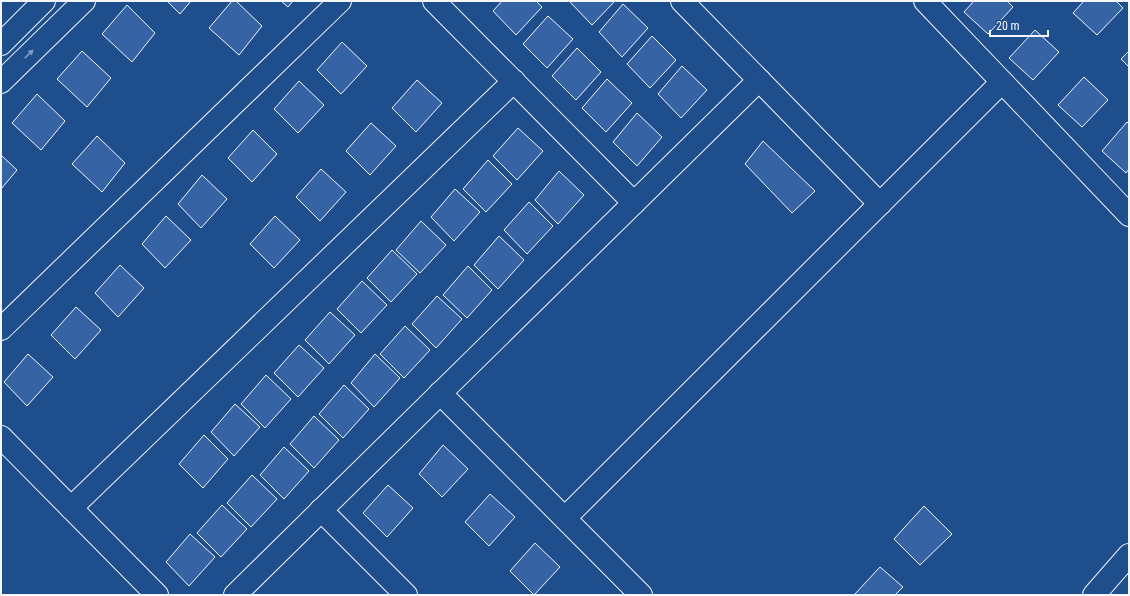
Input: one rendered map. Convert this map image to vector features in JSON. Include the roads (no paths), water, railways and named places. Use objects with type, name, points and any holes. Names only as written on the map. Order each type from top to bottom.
[{"type":"street","points":[[1,44],[44,1]]},
{"type":"street","points":[[1,82],[84,1]]},
{"type":"street","points":[[1,329],[340,1]]},
{"type":"street","points":[[434,1],[634,203]]},
{"type":"street","points":[[682,1],[880,204]]},
{"type":"street","points":[[925,1],[1129,215]]},
{"type":"street","points":[[235,595],[759,80]]},
{"type":"street","points":[[71,508],[514,81]]},
{"type":"street","points":[[565,518],[1002,82]]},
{"type":"street","points":[[440,393],[642,595]]},
{"type":"street","points":[[1,437],[157,595]]},
{"type":"street","points":[[321,510],[406,595]]},
{"type":"street","points":[[1094,595],[1129,555]]}]
